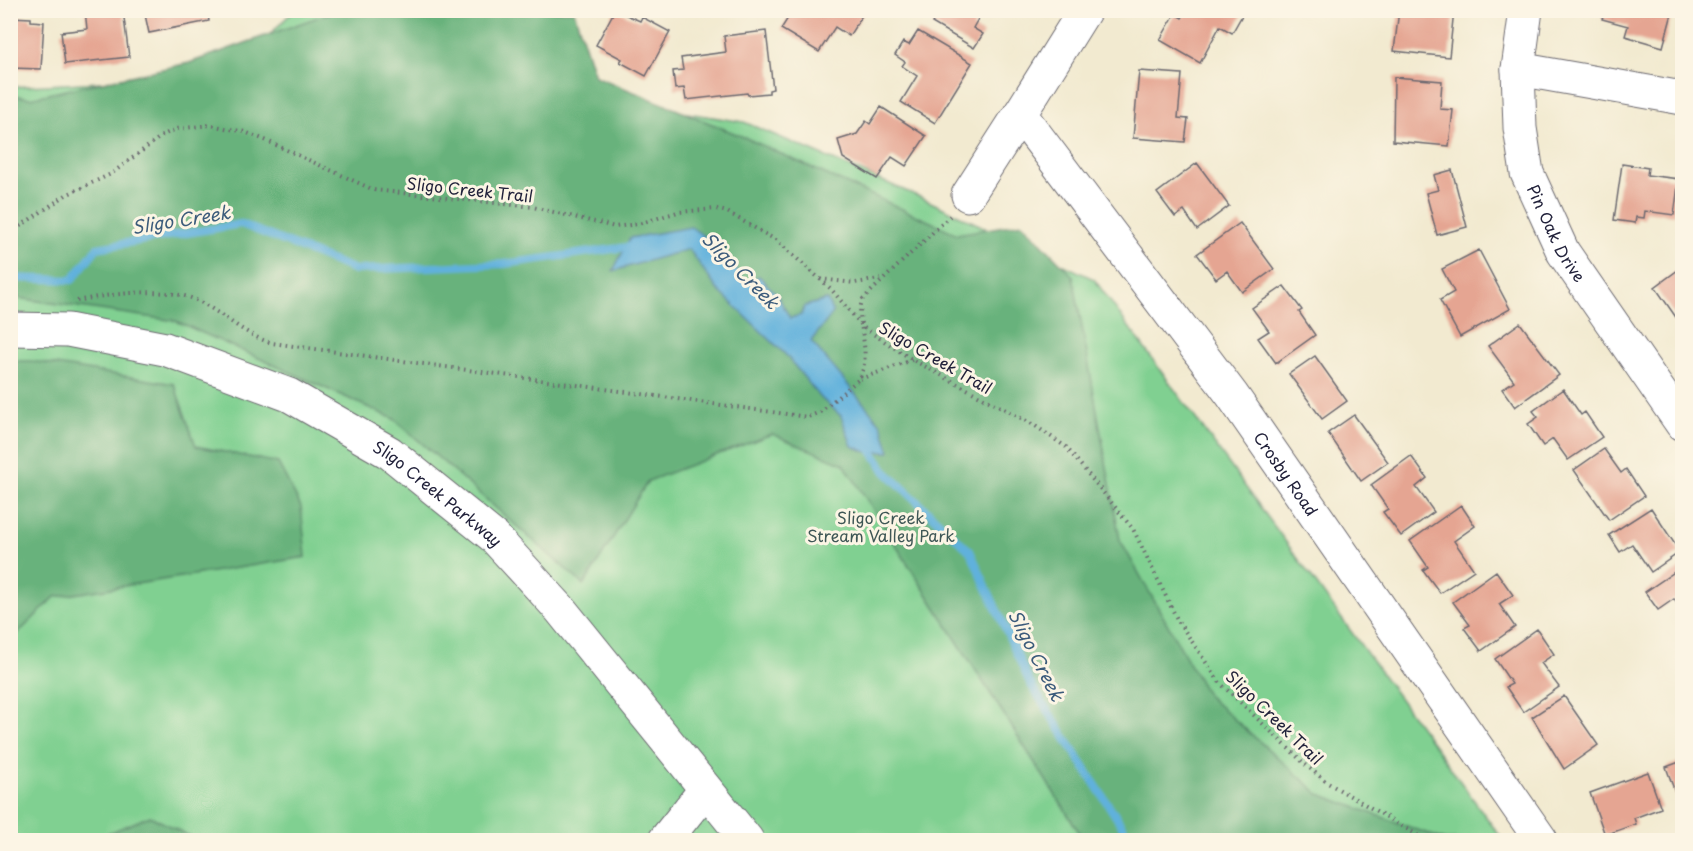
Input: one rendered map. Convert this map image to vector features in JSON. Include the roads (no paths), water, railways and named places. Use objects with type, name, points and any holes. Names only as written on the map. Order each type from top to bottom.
[{"type":"street","points":[[968,195],[1085,10]]},
{"type":"street","name":"Pin Oak Drive","points":[[1526,10],[1518,69],[1520,128],[1527,173],[1563,252],[1683,424]]},
{"type":"street","points":[[1518,69],[1683,98]]},
{"type":"street","name":"Crosby Road","points":[[1020,114],[1232,395],[1541,840]]},
{"type":"street","name":"Sligo Creek Parkway","points":[[10,329],[68,330],[165,349],[289,395],[390,453],[501,545],[560,609],[747,840]]},
{"type":"street","points":[[665,840],[705,790]]},
{"type":"water","points":[[691,227],[719,247],[746,283],[759,276],[777,295],[790,318],[801,315],[805,306],[827,300],[833,313],[811,341],[881,424],[890,452],[867,452],[852,446],[841,416],[821,398],[785,354],[717,289],[689,249],[613,271],[630,238]]},
{"type":"waterway","name":"Sligo Creek","points":[[10,278],[72,280],[97,248],[241,224],[355,270],[504,264],[635,246]]},
{"type":"waterway","name":"Sligo Creek","points":[[867,444],[886,472],[970,551],[1030,683],[1131,840]]},
{"type":"park label","name":"Sligo Creek Stream Valley Park","points":[[881,526]]}]
